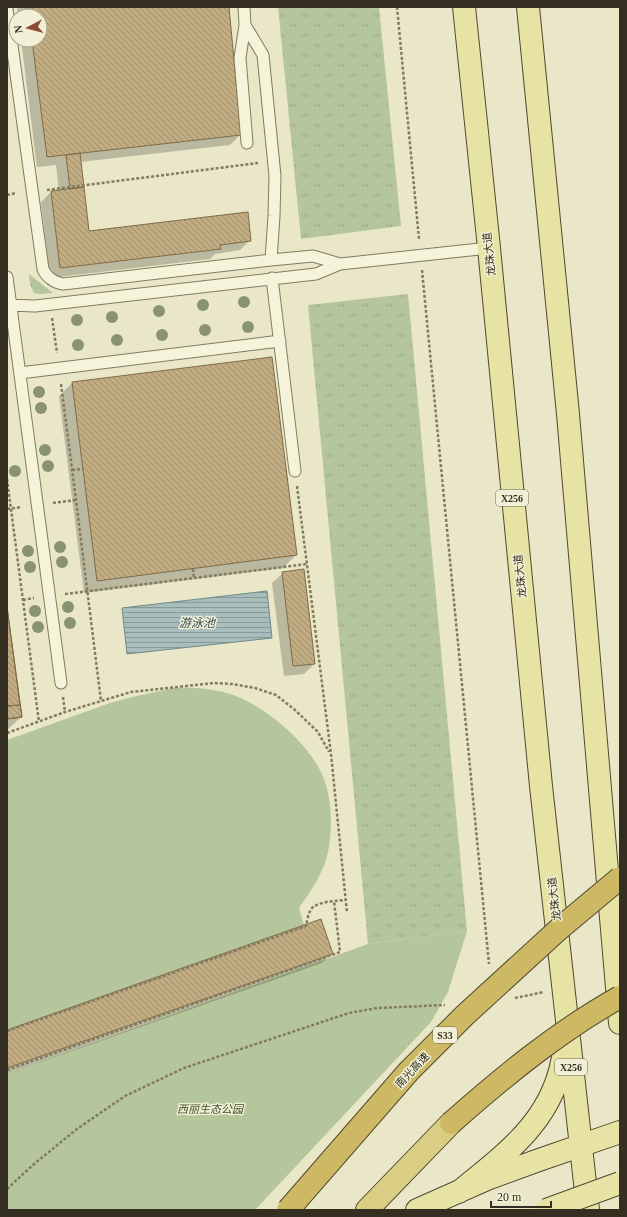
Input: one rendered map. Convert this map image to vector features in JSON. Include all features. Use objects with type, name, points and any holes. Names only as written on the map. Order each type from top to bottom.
[{"type":"highway","name":"南光高速","points":[[288,1210],[409,1071],[465,1015],[559,929],[620,878]]},
{"type":"highway","points":[[368,1210],[451,1123],[497,1082],[550,1042],[605,1005],[620,997]]},
{"type":"main road","name":"龙珠大道","points":[[464,7],[541,786],[580,1145]]},
{"type":"main road","points":[[528,7],[568,414],[618,980],[620,1023]]},
{"type":"main road","points":[[459,1192],[510,1150],[528,1131],[543,1110],[554,1090],[562,1062],[566,1035],[564,988]]},
{"type":"main road","points":[[417,1210],[487,1179],[620,1132]]},
{"type":"main road","name":"X256","points":[[580,1145],[588,1210]]},
{"type":"main road","points":[[546,1210],[620,1183]]},
{"type":"lane","points":[[244,7],[245,25],[240,58],[247,143]]},
{"type":"lane","points":[[7,9],[8,22]]},
{"type":"lane","points":[[245,25],[263,55],[274,161],[274,216],[271,260]]},
{"type":"lane","points":[[10,48],[43,269],[47,275],[59,283],[63,284],[313,256],[340,264]]},
{"type":"lane","points":[[9,304],[35,306],[316,274],[340,264],[489,248]]},
{"type":"lane","points":[[7,277],[9,304],[20,373],[61,683]]},
{"type":"lane","points":[[272,278],[296,471]]},
{"type":"lane","points":[[20,373],[280,340]]},
{"type":"path","points":[[397,7],[489,970]]},
{"type":"path","points":[[7,195],[274,161]]},
{"type":"path","points":[[51,304],[101,701]]},
{"type":"path","points":[[72,470],[83,469]]},
{"type":"path","points":[[296,471],[331,754],[347,913]]},
{"type":"path","points":[[7,479],[39,722]]},
{"type":"path","points":[[87,591],[307,564]]},
{"type":"path","points":[[193,569],[194,578]]},
{"type":"path","points":[[7,733],[131,692],[214,683],[232,684],[255,688],[276,695],[295,710],[318,732],[331,754]]},
{"type":"path","points":[[7,1031],[306,926],[308,915],[312,908],[322,903],[346,900]]},
{"type":"path","points":[[7,1070],[340,952],[334,901]]},
{"type":"path","points":[[512,999],[564,988]]},
{"type":"path","points":[[7,1189],[34,1164],[77,1129],[125,1096],[184,1068],[349,1013],[377,1008],[446,1005]]},
{"type":"green space","points":[[278,7],[379,7],[401,226],[301,239]]},
{"type":"green space","points":[[29,274],[53,293],[34,293],[30,284]]},
{"type":"green space","points":[[408,294],[467,931],[368,944],[308,305]]},
{"type":"green space","points":[[173,688],[200,688],[221,691],[241,698],[268,714],[282,725],[306,749],[315,761],[322,774],[328,792],[331,812],[331,832],[328,852],[323,867],[299,908],[304,925],[7,1030],[7,740],[110,703]]},
{"type":"green space","name":"西丽生态公园","points":[[467,931],[448,992],[431,1022],[255,1210],[7,1210],[7,1074],[368,944]]},
{"type":"water","name":"游泳池","points":[[267,591],[272,638],[127,654],[122,608]]},
{"type":"building","points":[[229,7],[241,135],[47,157],[33,48],[48,48],[48,8],[28,8]]},
{"type":"building","points":[[80,153],[84,187],[70,189],[66,155]]},
{"type":"building","points":[[84,187],[89,231],[248,212],[251,241],[220,245],[221,249],[60,268],[51,191]]},
{"type":"building","points":[[272,357],[297,555],[97,581],[72,382]]},
{"type":"building","points":[[304,569],[315,664],[293,666],[282,572]]},
{"type":"building","points":[[7,607],[22,717],[7,719]]},
{"type":"building","points":[[7,607],[20,705],[7,706]]},
{"type":"building","points":[[20,705],[22,717],[7,719],[7,706]]},
{"type":"building","points":[[321,919],[333,954],[7,1068],[7,1030]]}]
